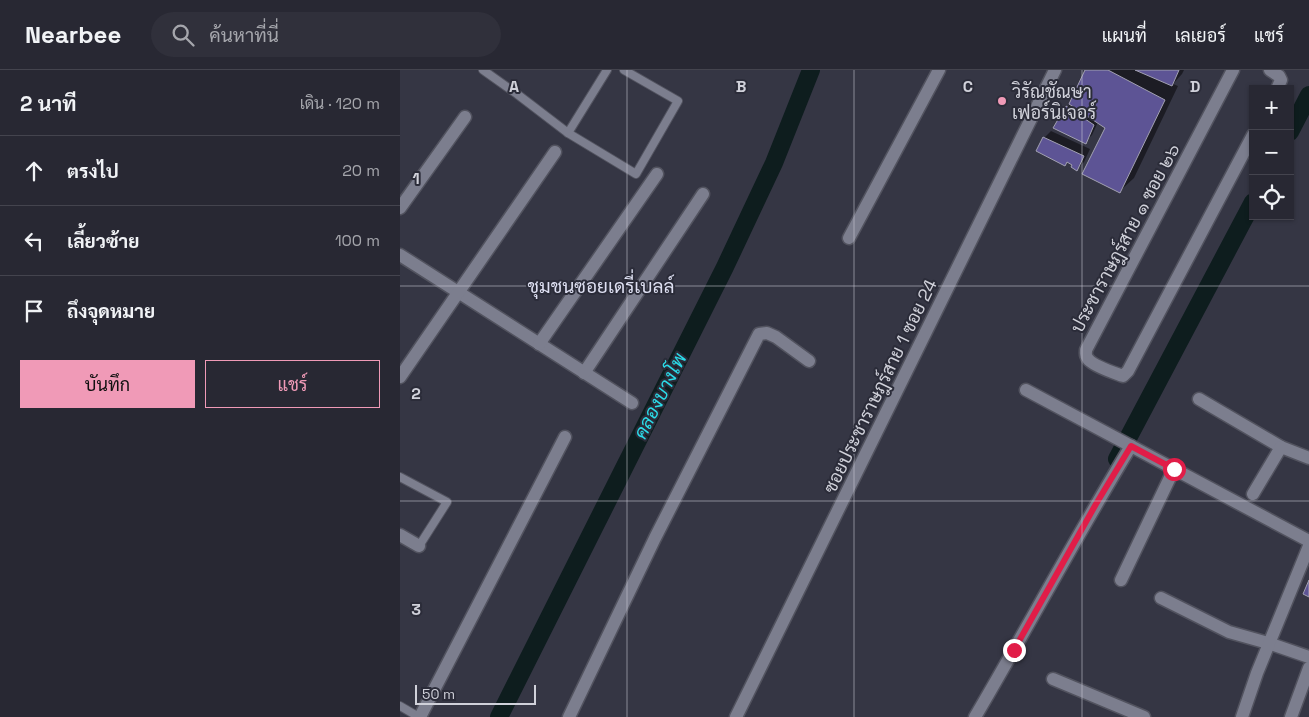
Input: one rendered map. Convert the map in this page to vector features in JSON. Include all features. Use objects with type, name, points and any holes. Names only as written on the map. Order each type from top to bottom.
[{"type":"street","points":[[849,238],[938,70]]},
{"type":"street","name":"ซอยประชาราษฎร์สาย 1 ซอย 24","points":[[736,717],[1055,70]]},
{"type":"street","name":"ประชาราษฎร์สาย ๑ ซอย ๒๖","points":[[1233,70],[1086,350],[1086,356],[1090,361],[1123,376],[1128,371],[1249,143]]},
{"type":"street","points":[[1270,70],[1279,76],[1281,80],[1279,85]]},
{"type":"street","points":[[400,208],[465,117]]},
{"type":"street","points":[[400,377],[555,152]]},
{"type":"street","points":[[540,344],[657,174]]},
{"type":"street","points":[[584,373],[703,194]]},
{"type":"street","points":[[400,255],[632,403]]},
{"type":"street","points":[[569,717],[655,538],[759,334],[767,333],[772,335],[809,361]]},
{"type":"street","points":[[1026,390],[1309,541]]},
{"type":"street","points":[[1199,399],[1273,443],[1309,458]]},
{"type":"street","points":[[420,717],[565,437]]},
{"type":"street","points":[[975,717],[1024,634],[1096,504],[1125,443]]},
{"type":"street","points":[[1253,494],[1281,447]]},
{"type":"street","points":[[1121,580],[1174,469]]},
{"type":"street","points":[[400,535],[420,546]]},
{"type":"street","points":[[1242,717],[1256,673],[1309,546]]},
{"type":"street","points":[[1161,598],[1229,632],[1309,657]]},
{"type":"street","points":[[1290,717],[1309,668]]},
{"type":"street","points":[[1053,679],[1139,716]]},
{"type":"lane","points":[[483,70],[568,133],[636,174],[678,101],[624,70]]},
{"type":"lane","points":[[568,133],[607,70]]},
{"type":"lane","points":[[400,477],[447,502],[420,546]]},
{"type":"lane","points":[[400,706],[420,717]]},
{"type":"building","points":[[1085,70],[1108,70],[1165,100],[1120,193],[1082,174],[1105,128],[1069,104]]},
{"type":"building","points":[[1135,70],[1179,70],[1172,86]]},
{"type":"building","points":[[1066,106],[1094,125],[1086,144],[1053,128]]},
{"type":"building","points":[[1043,137],[1084,156],[1077,171],[1067,162],[1065,166],[1036,151]]},
{"type":"building","points":[[1309,580],[1309,597],[1303,594]]},
{"type":"waterway","name":"คลองบางโพ","points":[[499,717],[725,267],[774,163],[811,70]]},
{"type":"waterway","points":[[1291,130],[1309,95]]},
{"type":"waterway","points":[[1117,459],[1249,210]]},
{"type":"place","name":"วิรัณชัณษา เฟอร์นิเจอร์","points":[[1002,101]]},
{"type":"district","name":"ชุมชนซอยเดรี่เบลล์","points":[[601,286]]},
{"type":"route","points":[[1014,650],[1096,504],[1131,446],[1174,469]]}]
